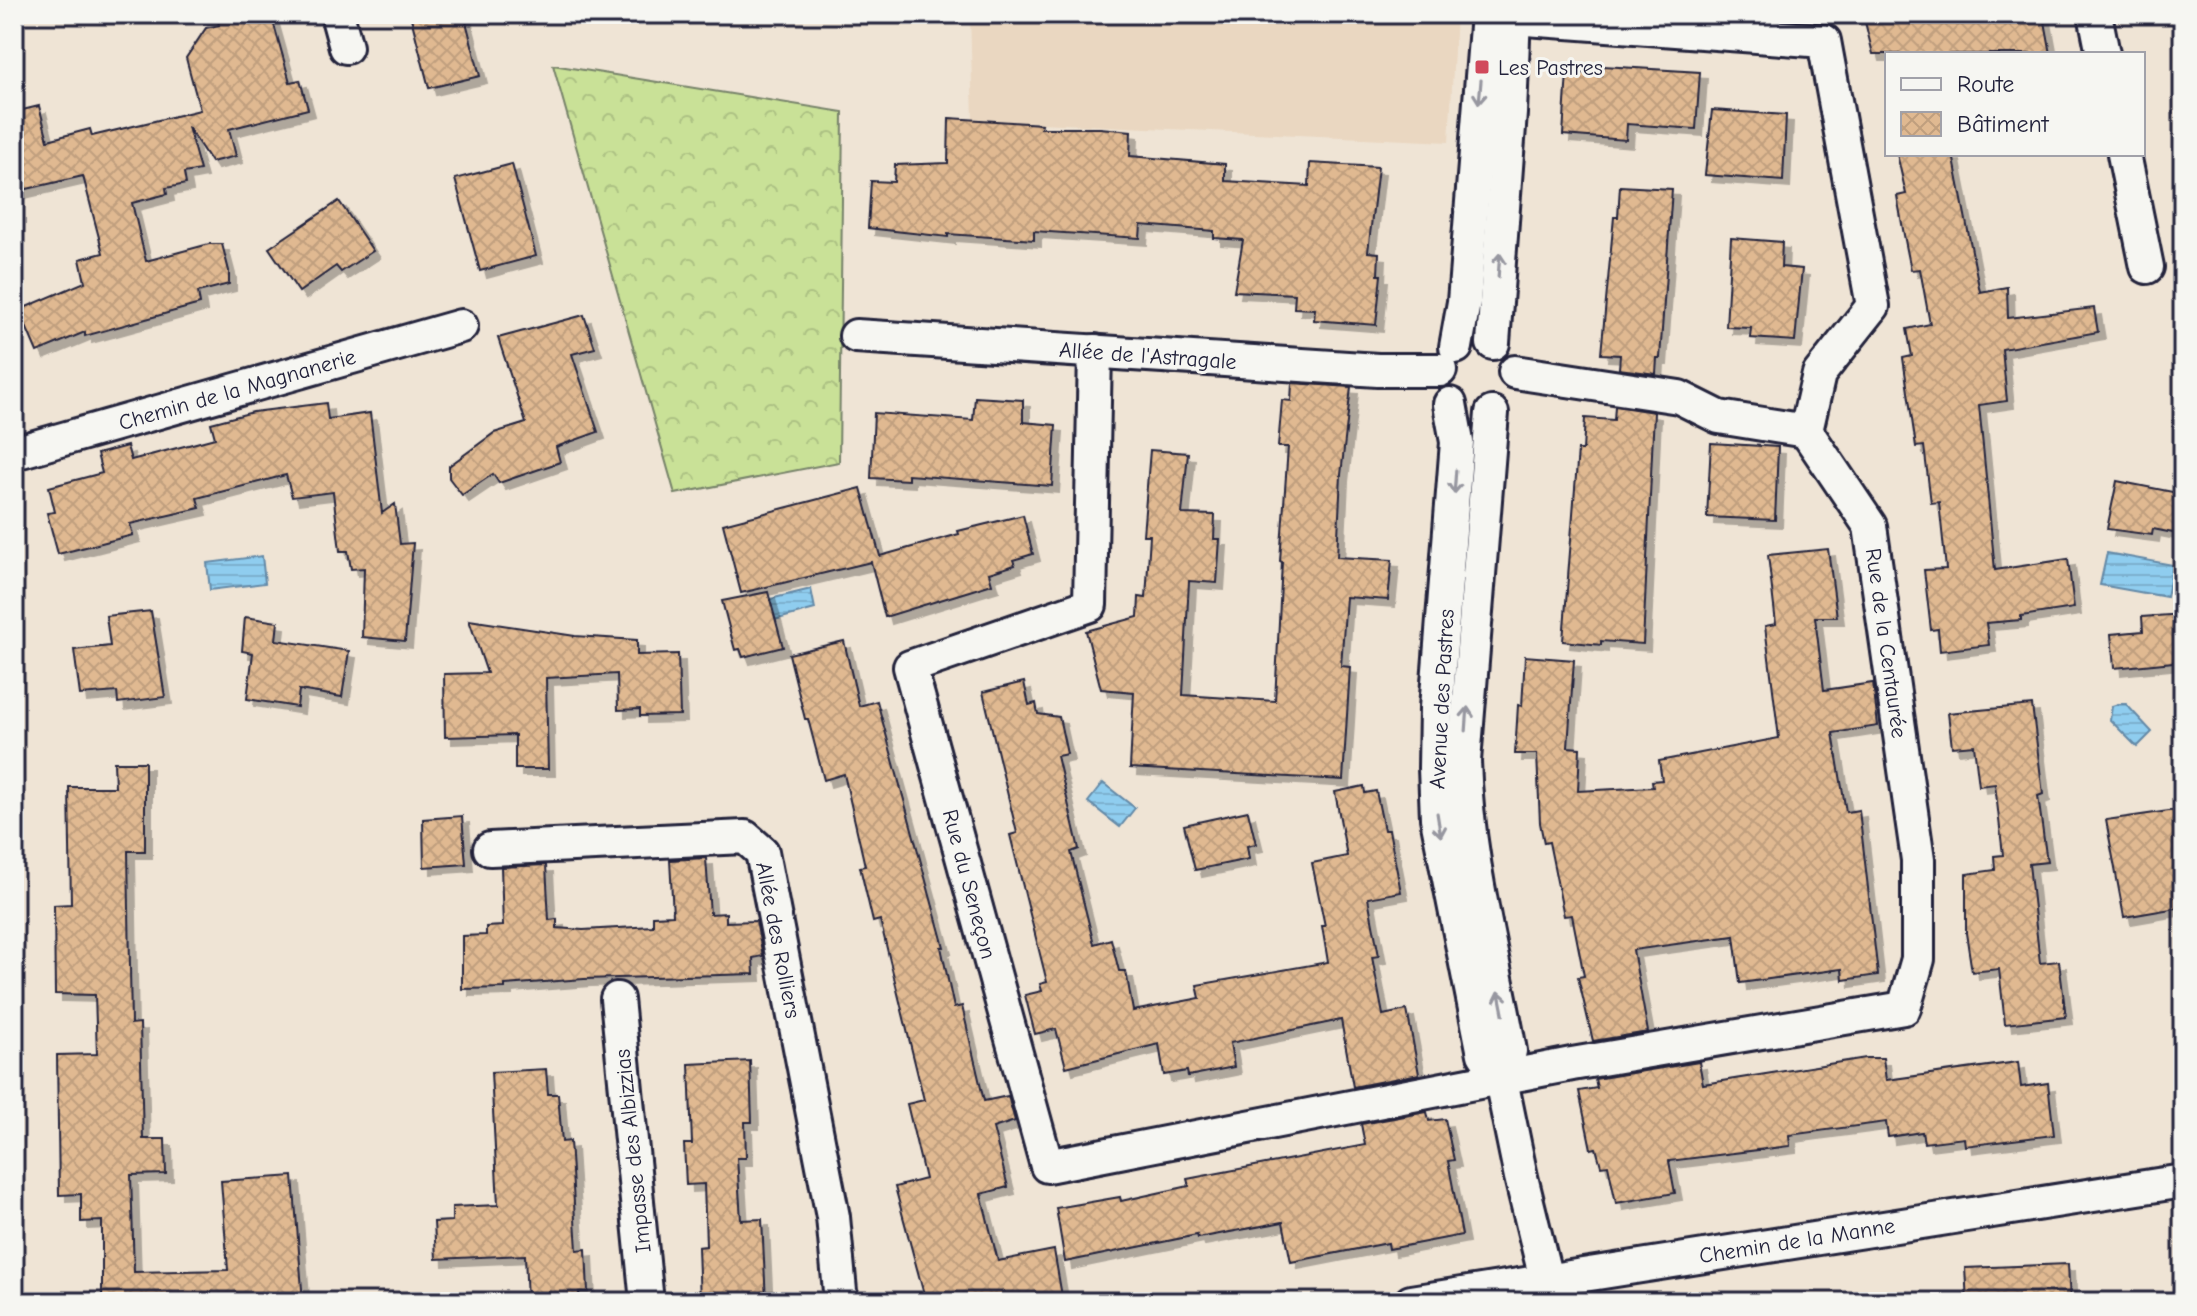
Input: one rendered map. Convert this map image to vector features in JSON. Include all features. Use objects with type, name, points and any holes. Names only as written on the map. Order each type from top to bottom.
[{"type":"street","points":[[337,14],[346,47]]},
{"type":"street","points":[[2095,14],[2103,52]]},
{"type":"street","points":[[1493,343],[1510,113],[1505,15]]},
{"type":"street","points":[[1448,359],[1471,340],[1493,343],[1511,360],[1515,372],[1510,396],[1492,413],[1470,415],[1450,404],[1439,383],[1464,302],[1505,15]]},
{"type":"street","points":[[1505,15],[1824,41],[1873,306],[1819,374],[1806,431],[1719,417],[1679,397],[1515,372]]},
{"type":"street","points":[[2124,156],[2147,267]]},
{"type":"street","name":"Chemin de la Magnanerie","points":[[14,453],[461,326]]},
{"type":"street","name":"Allée de l'Astragale","points":[[856,336],[1378,370],[1448,359]]},
{"type":"street","name":"Rue du Seneçon","points":[[1095,351],[1090,605],[910,667],[1047,1166],[1418,1094]]},
{"type":"street","name":"Avenue des Pastres","points":[[1450,404],[1457,442],[1436,708],[1437,818],[1484,1054],[1501,1080],[1546,1279]]},
{"type":"street","name":"Avenue des Pastres","points":[[1492,413],[1464,761],[1472,858],[1510,1051],[1501,1080]]},
{"type":"street","name":"Rue de la Centaurée","points":[[1418,1094],[1572,1064],[1904,1008],[1918,959],[1918,860],[1870,526],[1806,431]]},
{"type":"street","name":"Allée des Rolliers","points":[[490,849],[745,837],[762,852],[833,1217],[841,1302]]},
{"type":"street","name":"Impasse des Albizzias","points":[[617,999],[647,1302]]},
{"type":"street","name":"Chemin de la Manne","points":[[1411,1302],[2183,1181]]},
{"type":"shaded area","points":[[970,14],[1456,14],[1449,142],[973,120]]},
{"type":"green space","points":[[553,65],[843,112],[839,462],[675,494]]},
{"type":"water","points":[[2107,553],[2173,565],[2167,597],[2100,585]]},
{"type":"water","points":[[262,556],[265,583],[210,590],[207,563]]},
{"type":"water","points":[[811,589],[815,609],[767,622],[762,601]]},
{"type":"water","points":[[2126,704],[2152,732],[2137,747],[2110,720],[2112,706]]},
{"type":"water","points":[[1103,783],[1135,808],[1120,827],[1088,802]]},
{"type":"building","points":[[216,14],[271,14],[290,82],[300,80],[308,109],[229,129],[236,156],[211,162],[188,127],[200,170],[184,173],[186,184],[166,188],[167,194],[132,203],[146,261],[209,244],[222,244],[229,284],[198,292],[200,304],[85,336],[85,332],[37,352],[19,310],[85,282],[80,259],[103,253],[83,176],[14,192],[14,112],[39,106],[48,140],[90,129],[92,136],[200,110],[186,58],[206,28],[219,25]]},
{"type":"building","points":[[410,14],[464,14],[480,76],[429,88]]},
{"type":"building","points":[[1863,14],[2003,14],[2005,24],[2044,16],[2051,52],[1885,52],[1873,54]]},
{"type":"building","points":[[1603,66],[1700,72],[1696,129],[1627,124],[1626,140],[1563,135],[1567,72],[1602,75]]},
{"type":"building","points":[[1712,110],[1786,115],[1783,181],[1705,175]]},
{"type":"building","points":[[949,118],[1042,124],[1041,128],[1131,131],[1130,156],[1225,164],[1225,181],[1309,186],[1310,163],[1378,167],[1368,252],[1379,253],[1378,275],[1381,275],[1376,325],[1314,320],[1315,309],[1294,308],[1295,294],[1234,291],[1243,240],[1214,238],[1214,231],[1141,225],[1140,238],[1034,231],[1034,240],[948,234],[948,237],[868,228],[871,181],[894,182],[895,165],[948,163]]},
{"type":"building","points":[[1897,156],[1953,156],[1980,292],[2007,287],[2008,318],[2094,308],[2098,332],[2002,349],[2007,401],[1979,405],[1995,570],[2068,559],[2074,608],[2021,616],[2021,620],[1986,623],[1989,645],[1940,651],[1938,629],[1931,630],[1924,570],[1946,569],[1939,502],[1931,503],[1924,446],[1916,447],[1903,358],[1912,356],[1907,329],[1930,324],[1920,269],[1911,270],[1904,235],[1897,196],[1906,194]]},
{"type":"building","points":[[512,164],[536,256],[480,271],[455,179]]},
{"type":"building","points":[[1620,186],[1672,189],[1660,358],[1657,358],[1656,374],[1619,369],[1620,355],[1601,354],[1614,217],[1618,217]]},
{"type":"building","points":[[339,201],[373,251],[341,272],[336,266],[299,292],[269,248]]},
{"type":"building","points":[[1731,238],[1782,242],[1781,267],[1802,269],[1795,341],[1750,338],[1751,328],[1726,327]]},
{"type":"building","points":[[584,315],[595,348],[572,354],[598,432],[556,447],[560,462],[499,483],[493,474],[462,495],[449,478],[449,466],[494,433],[526,423],[498,338]]},
{"type":"building","points":[[1292,383],[1351,387],[1341,475],[1337,557],[1392,560],[1388,600],[1346,597],[1341,666],[1350,667],[1343,780],[1130,768],[1134,692],[1101,689],[1086,631],[1138,617],[1139,597],[1146,598],[1150,535],[1143,535],[1150,450],[1188,453],[1182,514],[1215,515],[1214,539],[1220,539],[1217,583],[1189,581],[1183,695],[1275,701],[1288,447],[1278,447],[1282,400],[1291,401]]},
{"type":"building","points":[[975,397],[1023,400],[1023,422],[1056,425],[1052,486],[908,475],[908,480],[871,478],[874,413],[973,420]]},
{"type":"building","points":[[326,403],[328,419],[370,413],[382,513],[395,504],[400,544],[413,543],[405,641],[362,637],[364,568],[351,569],[348,551],[340,551],[333,492],[292,497],[286,475],[197,498],[200,508],[130,524],[133,535],[58,554],[47,513],[55,512],[49,487],[102,473],[97,454],[127,446],[131,460],[215,438],[211,423],[253,412]]},
{"type":"building","points":[[1615,406],[1654,412],[1643,644],[1601,641],[1601,645],[1563,641],[1578,450],[1583,450],[1585,418],[1614,420]]},
{"type":"building","points":[[1711,443],[1778,447],[1775,520],[1707,517]]},
{"type":"building","points":[[2117,481],[2183,494],[2183,535],[2153,529],[2152,535],[2107,529]]},
{"type":"building","points":[[861,488],[880,556],[959,534],[958,531],[1023,515],[1033,554],[1013,560],[1015,565],[989,573],[992,584],[885,617],[871,562],[741,593],[723,524]]},
{"type":"building","points":[[1828,549],[1837,617],[1815,617],[1824,690],[1873,683],[1878,726],[1833,733],[1846,812],[1859,810],[1878,975],[1843,980],[1842,969],[1740,983],[1734,936],[1633,950],[1648,1032],[1593,1041],[1578,977],[1584,976],[1572,915],[1564,916],[1549,842],[1544,843],[1540,823],[1537,754],[1515,754],[1525,656],[1574,660],[1568,747],[1580,748],[1578,791],[1653,787],[1652,781],[1662,780],[1659,761],[1779,738],[1765,626],[1776,624],[1768,555]]},
{"type":"building","points":[[768,592],[783,647],[743,657],[740,649],[735,650],[722,601]]},
{"type":"building","points":[[151,611],[165,697],[118,703],[117,692],[80,695],[74,650],[110,646],[106,616]]},
{"type":"building","points":[[2183,614],[2183,661],[2114,668],[2111,634],[2143,631],[2142,617]]},
{"type":"building","points":[[245,617],[278,622],[276,640],[349,651],[342,697],[299,690],[297,707],[247,699],[253,653],[242,651]]},
{"type":"building","points":[[469,620],[575,636],[637,640],[637,655],[678,654],[680,715],[640,716],[640,709],[618,710],[617,674],[546,678],[548,769],[515,769],[515,735],[445,737],[444,674],[487,673]]},
{"type":"building","points":[[844,641],[859,706],[877,701],[944,947],[941,947],[954,1008],[962,1006],[984,1101],[1008,1096],[1015,1121],[993,1128],[1008,1187],[981,1194],[998,1261],[1054,1250],[1063,1302],[926,1302],[895,1187],[925,1179],[907,1104],[924,1100],[880,920],[873,922],[860,867],[865,866],[844,774],[824,780],[789,654]]},
{"type":"building","points":[[1024,682],[1029,705],[1036,703],[1038,714],[1059,717],[1067,754],[1057,756],[1079,849],[1071,852],[1094,944],[1111,939],[1119,971],[1126,971],[1133,1011],[1200,998],[1197,985],[1328,962],[1322,926],[1325,926],[1312,863],[1347,856],[1335,792],[1364,786],[1365,793],[1376,791],[1384,830],[1389,830],[1401,892],[1368,898],[1379,956],[1372,957],[1383,1015],[1407,1010],[1419,1074],[1353,1087],[1341,1020],[1230,1043],[1234,1067],[1188,1076],[1187,1071],[1164,1075],[1159,1044],[1066,1067],[1056,1029],[1035,1034],[1025,995],[1042,991],[1040,984],[1047,982],[1010,835],[1017,833],[983,692]]},
{"type":"building","points":[[2032,705],[2043,794],[2038,796],[2047,862],[2029,864],[2040,963],[2059,961],[2066,1017],[2005,1024],[1999,969],[1972,972],[1966,933],[1966,874],[1995,870],[1994,856],[2003,855],[1995,784],[1979,786],[1974,745],[1952,747],[1948,713]]},
{"type":"building","points":[[114,762],[145,762],[145,851],[128,851],[131,1024],[140,1023],[143,1139],[165,1139],[166,1174],[131,1175],[134,1272],[228,1270],[221,1181],[293,1176],[303,1302],[102,1302],[102,1221],[81,1222],[81,1194],[59,1195],[57,1055],[97,1054],[95,995],[55,994],[54,905],[71,904],[69,787],[115,787]]},
{"type":"building","points":[[2183,809],[2183,907],[2124,917],[2106,820]]},
{"type":"building","points":[[1248,811],[1256,844],[1247,846],[1249,859],[1195,870],[1184,825]]},
{"type":"building","points":[[462,816],[466,864],[424,867],[423,819]]},
{"type":"building","points":[[706,858],[710,914],[726,913],[726,922],[756,921],[763,956],[753,958],[754,974],[584,979],[505,985],[505,988],[462,989],[462,936],[486,935],[486,927],[503,926],[501,867],[546,865],[549,920],[557,919],[557,928],[583,930],[653,926],[653,916],[673,915],[670,860]]},
{"type":"building","points":[[1866,1058],[1883,1058],[1886,1080],[2018,1062],[2021,1087],[2048,1083],[2054,1135],[1965,1146],[1964,1138],[1924,1143],[1922,1132],[1888,1137],[1886,1122],[1789,1135],[1790,1146],[1669,1161],[1675,1193],[1616,1203],[1608,1165],[1601,1166],[1596,1148],[1591,1149],[1579,1091],[1597,1088],[1595,1079],[1699,1062],[1703,1084]]},
{"type":"building","points":[[750,1061],[752,1122],[745,1122],[746,1158],[737,1158],[741,1220],[762,1219],[766,1302],[700,1302],[698,1247],[706,1246],[704,1184],[686,1185],[684,1144],[692,1144],[689,1064]]},
{"type":"building","points":[[546,1069],[548,1094],[558,1094],[562,1142],[570,1141],[577,1250],[586,1249],[588,1292],[579,1292],[580,1302],[527,1302],[525,1255],[436,1259],[434,1222],[452,1221],[452,1207],[498,1205],[491,1072]]},
{"type":"building","points":[[1427,1112],[1429,1121],[1445,1119],[1454,1160],[1448,1161],[1462,1235],[1389,1249],[1388,1243],[1291,1262],[1283,1222],[1198,1238],[1197,1235],[1065,1262],[1056,1208],[1120,1197],[1121,1201],[1189,1186],[1187,1179],[1365,1145],[1361,1124]]},
{"type":"building","points":[[2068,1264],[2070,1302],[1967,1302],[1965,1268]]},
{"type":"place","name":"Les Pastres","points":[[1482,67]]}]
